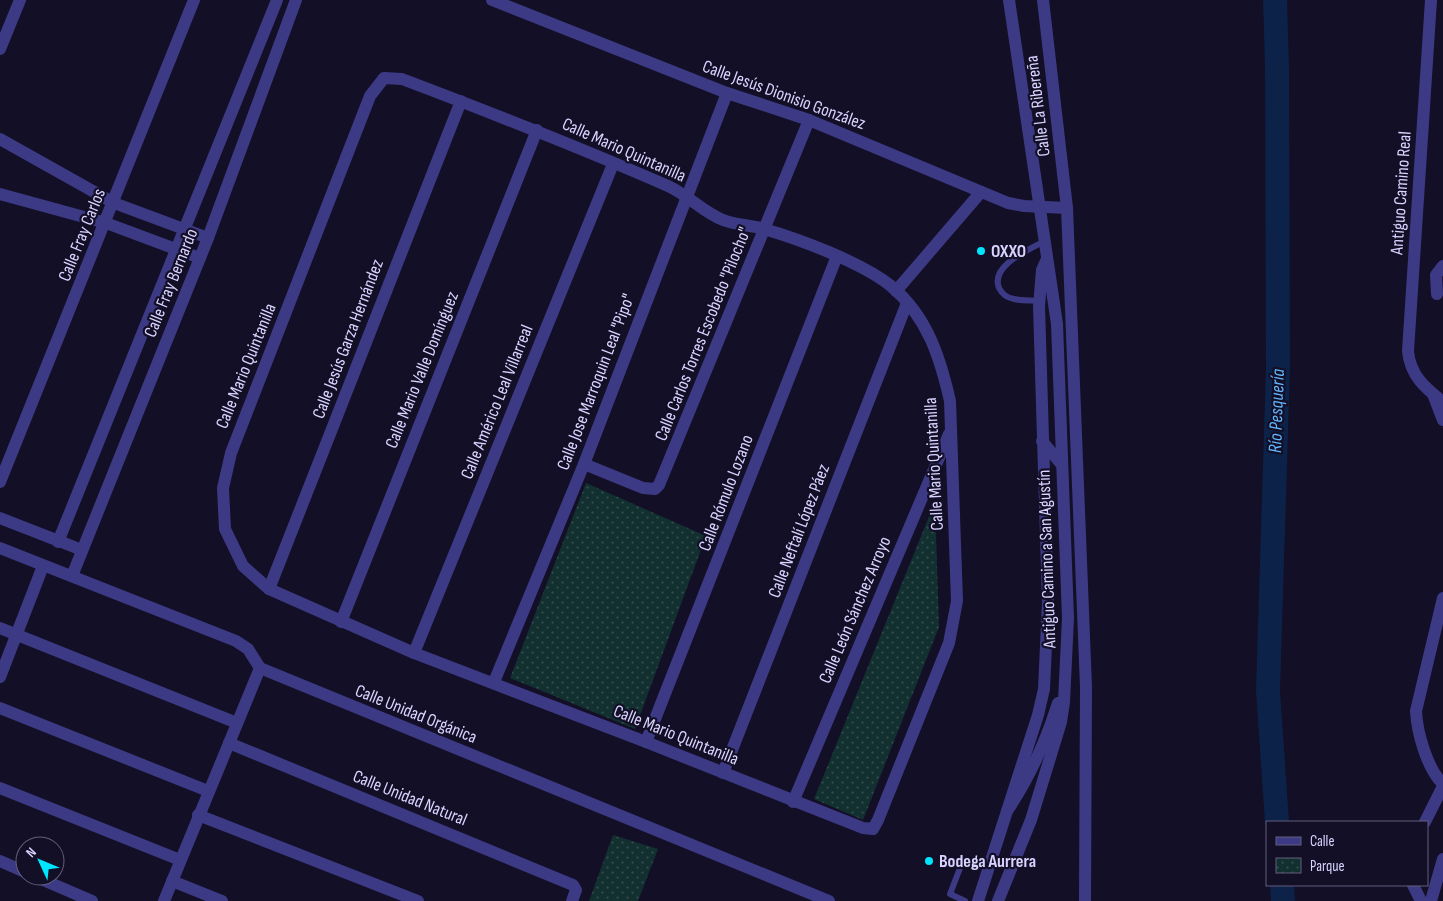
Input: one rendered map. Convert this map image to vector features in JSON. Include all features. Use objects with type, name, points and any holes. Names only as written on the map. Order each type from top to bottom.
[{"type":"street","points":[[0,49],[20,0]]},
{"type":"street","name":"Calle Fray Carlos","points":[[0,482],[106,223],[194,0]]},
{"type":"street","name":"Calle Fray Bernardo","points":[[58,542],[186,230],[277,0]]},
{"type":"street","name":"Calle Fray Bernardo","points":[[72,576],[208,238],[296,0]]},
{"type":"street","name":"Calle Jesús Dionisio González","points":[[492,0],[727,93],[809,120],[1017,205],[1067,208]]},
{"type":"street","name":"Calle La Ribereña","points":[[1009,0],[1041,206]]},
{"type":"street","name":"Calle La Ribereña","points":[[1043,0],[1067,208]]},
{"type":"street","name":"Antiguo Camino Real","points":[[1431,0],[1408,351],[1409,364],[1414,374],[1438,398]]},
{"type":"street","name":"Calle Mario Quintanilla","points":[[384,78],[402,79],[537,130],[613,164],[672,188],[700,208],[724,220],[765,229],[837,256],[867,270],[896,291],[907,303],[924,325],[940,362],[950,401],[956,609],[949,643],[873,829],[867,829],[793,802],[494,682],[414,653],[269,589],[244,566],[225,529],[223,488],[231,453],[370,96],[377,84],[384,78]]},
{"type":"street","name":"Calle Jose Marroquin Leal \"Pipo\"","points":[[494,682],[584,464],[727,93]]},
{"type":"street","name":"Calle Jesús Garza Hernández","points":[[269,589],[461,101]]},
{"type":"street","name":"Calle Carlos Torres Escobedo \"Pilocho\"","points":[[584,464],[644,488],[655,489],[659,485],[809,120]]},
{"type":"street","name":"Calle Mario Valle Domínguez","points":[[341,622],[537,130]]},
{"type":"street","points":[[0,139],[114,203],[208,238]]},
{"type":"street","name":"Calle Américo Leal Villarreal","points":[[414,653],[613,164]]},
{"type":"street","points":[[896,291],[982,192]]},
{"type":"street","points":[[0,194],[106,223],[200,258]]},
{"type":"street","name":"Antiguo Camino a San Agustín","points":[[998,901],[1031,820],[1055,745],[1064,702],[1068,618],[1062,464],[1054,301],[1043,242],[1041,206]]},
{"type":"street","name":"Antiguo Camino a San Agustín","points":[[1067,208],[1086,688],[1085,901]]},
{"type":"street","name":"Calle Rómulo Lozano","points":[[646,742],[837,256]]},
{"type":"street","points":[[978,901],[1008,811],[1044,689],[1048,602],[1042,441],[1040,301],[1042,270],[1046,260]]},
{"type":"street","points":[[1413,274],[1439,270],[1440,296],[1413,294]]},
{"type":"street","name":"Calle Neftalí López Páez","points":[[723,773],[907,303]]},
{"type":"street","points":[[1438,398],[1443,420]]},
{"type":"street","name":"Calle León Sánchez Arroyo","points":[[793,802],[950,432]]},
{"type":"street","points":[[1042,441],[1062,464]]},
{"type":"street","points":[[0,518],[82,550]]},
{"type":"street","points":[[0,548],[236,641],[248,648],[260,668],[208,790],[164,901]]},
{"type":"street","points":[[0,676],[43,566]]},
{"type":"street","points":[[1425,821],[1443,785],[1434,772],[1422,745],[1416,728],[1416,711],[1443,598]]},
{"type":"street","points":[[0,628],[237,723]]},
{"type":"street","name":"Calle Unidad Orgánica","points":[[260,668],[829,901]]},
{"type":"street","points":[[1008,811],[1023,788],[1037,760],[1065,679]]},
{"type":"street","points":[[0,708],[208,790]]},
{"type":"street","name":"Calle Unidad Natural","points":[[229,742],[576,888],[572,901]]},
{"type":"street","points":[[0,788],[180,860]]},
{"type":"street","points":[[198,815],[418,901]]},
{"type":"street","points":[[1431,901],[1443,859]]},
{"type":"street","points":[[0,862],[15,868]]},
{"type":"street","points":[[172,881],[222,901]]},
{"type":"street","points":[[57,886],[92,901]]},
{"type":"street","points":[[1414,886],[1421,901]]},
{"type":"lane","points":[[1043,242],[1012,261],[1000,272],[997,283],[1001,293],[1013,299],[1054,301]]},
{"type":"lane","points":[[966,901],[950,894],[962,863],[988,868]]},
{"type":"green space","points":[[586,483],[706,536],[635,729],[510,678]]},
{"type":"green space","points":[[935,502],[939,627],[863,820],[814,799]]},
{"type":"green space","points":[[613,835],[658,849],[638,901],[589,901]]},
{"type":"waterway","name":"Río Pesquería","points":[[1275,0],[1278,367],[1268,691],[1277,821]]},
{"type":"waterway","name":"Río Pesquería","points":[[1282,886],[1283,901]]},
{"type":"place","name":"OXXO","points":[[981,251]]},
{"type":"place","name":"Bodega Aurrera","points":[[929,861]]}]
